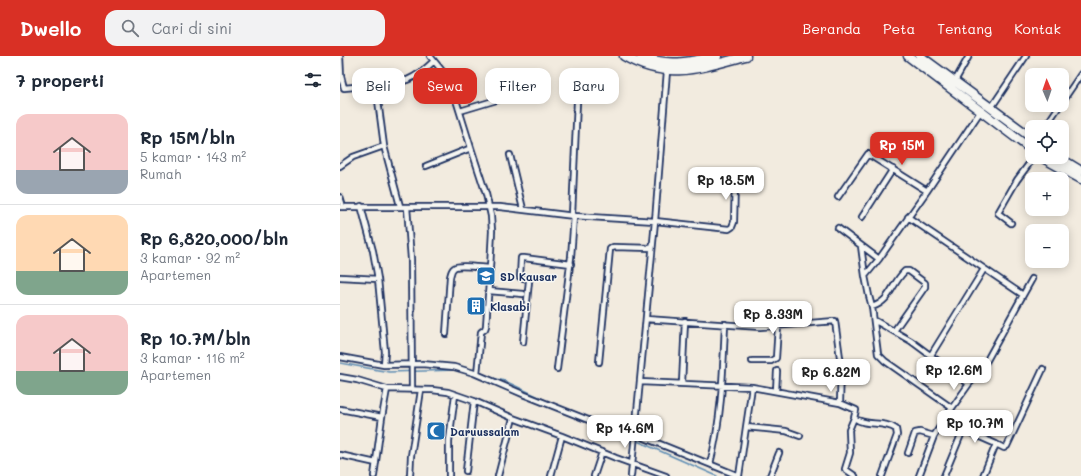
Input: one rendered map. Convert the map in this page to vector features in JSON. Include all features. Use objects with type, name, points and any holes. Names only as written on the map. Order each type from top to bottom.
[{"type":"highway","points":[[624,56],[640,64],[667,71],[699,68],[746,56]]},
{"type":"highway","points":[[641,56],[670,63],[717,56]]},
{"type":"highway","points":[[908,56],[1025,145]]},
{"type":"highway","points":[[920,56],[1025,133]]},
{"type":"highway","points":[[1056,164],[1078,174]]},
{"type":"highway","points":[[1066,164],[1078,174]]},
{"type":"street","points":[[340,56],[342,88],[352,87]]},
{"type":"street","points":[[430,56],[448,79],[452,87],[490,208],[492,231],[489,291],[486,326],[485,330],[480,332],[477,374]]},
{"type":"street","points":[[954,81],[969,56]]},
{"type":"street","points":[[992,108],[1026,56]]},
{"type":"street","points":[[405,81],[420,74],[434,61]]},
{"type":"street","points":[[631,476],[655,221],[667,71]]},
{"type":"street","points":[[1069,92],[1081,74]]},
{"type":"street","points":[[379,104],[384,146],[400,206]]},
{"type":"street","points":[[460,111],[485,104]]},
{"type":"street","points":[[558,369],[574,232],[573,216],[576,104]]},
{"type":"street","points":[[865,276],[879,259],[927,191],[980,112]]},
{"type":"street","points":[[340,166],[353,157],[384,146]]},
{"type":"street","points":[[426,166],[470,148]]},
{"type":"street","points":[[838,197],[868,154],[927,191]]},
{"type":"street","points":[[510,155],[522,209]]},
{"type":"street","points":[[1011,223],[998,213],[1017,180],[1029,164]]},
{"type":"street","points":[[862,217],[893,169]]},
{"type":"street","points":[[340,198],[341,207],[400,206],[522,209],[573,216],[655,221],[729,229],[732,227],[734,222],[735,182]]},
{"type":"street","points":[[361,206],[378,279],[385,352],[384,365]]},
{"type":"street","points":[[406,207],[411,259],[412,388]]},
{"type":"street","points":[[908,217],[1023,295]]},
{"type":"street","points":[[838,228],[879,259]]},
{"type":"street","points":[[862,246],[868,296],[872,307],[879,356],[952,408]]},
{"type":"street","points":[[599,362],[610,249],[613,247],[652,248]]},
{"type":"street","points":[[523,342],[529,281],[528,279],[520,277],[521,258],[571,264]]},
{"type":"street","points":[[446,334],[450,277],[453,268],[461,266],[490,268]]},
{"type":"street","points":[[931,355],[984,269]]},
{"type":"street","points":[[872,307],[884,301],[905,271],[909,271],[925,283],[926,286],[894,332]]},
{"type":"street","points":[[340,277],[378,279]]},
{"type":"street","points":[[919,476],[934,436],[969,384],[981,371],[1032,279]]},
{"type":"street","points":[[489,291],[523,294]]},
{"type":"street","points":[[646,319],[760,327],[836,322],[842,365],[840,403]]},
{"type":"street","points":[[874,320],[911,341],[969,384]]},
{"type":"street","points":[[682,383],[685,322]]},
{"type":"street","points":[[710,464],[717,431],[722,384],[725,324]]},
{"type":"street","points":[[752,361],[771,361],[776,358],[778,327]]},
{"type":"street","points":[[340,358],[384,365],[411,367],[422,364],[443,366],[477,374],[525,395],[739,476],[752,386]]},
{"type":"street","points":[[944,421],[1004,448],[1007,446],[1043,369]]},
{"type":"street","points":[[776,391],[777,371]]},
{"type":"street","points":[[340,377],[387,389],[412,388],[420,390],[440,390],[456,394],[616,458],[632,461],[666,476]]},
{"type":"street","points":[[640,382],[752,386],[840,403],[856,410],[850,430],[850,453],[845,469],[855,476]]},
{"type":"street","points":[[374,476],[387,389]]},
{"type":"street","points":[[410,476],[411,456],[420,390]]},
{"type":"street","points":[[449,476],[449,441],[456,394]]},
{"type":"street","points":[[466,471],[474,401]]},
{"type":"street","points":[[340,409],[382,417]]},
{"type":"street","points":[[498,476],[514,418]]},
{"type":"street","points":[[854,418],[859,422],[883,424],[896,429],[896,434],[882,476]]},
{"type":"street","points":[[746,427],[786,431],[800,436]]},
{"type":"street","points":[[944,476],[963,430]]},
{"type":"street","points":[[908,453],[915,433],[920,432],[934,436]]},
{"type":"street","points":[[551,476],[562,436]]},
{"type":"street","points":[[983,476],[996,444]]},
{"type":"street","points":[[594,476],[602,452]]},
{"type":"street","points":[[770,476],[779,453]]},
{"type":"street","points":[[340,455],[376,462]]},
{"type":"waterway","points":[[340,363],[389,372],[457,370]]},
{"type":"waterway","points":[[488,377],[505,381],[558,406]]},
{"type":"waterway","points":[[635,440],[717,476]]},
{"type":"place","name":"SD Kausar","points":[[486,276]]},
{"type":"place","name":"Klasabi","points":[[476,306]]},
{"type":"place","name":"Daruussalam","points":[[436,431]]}]
